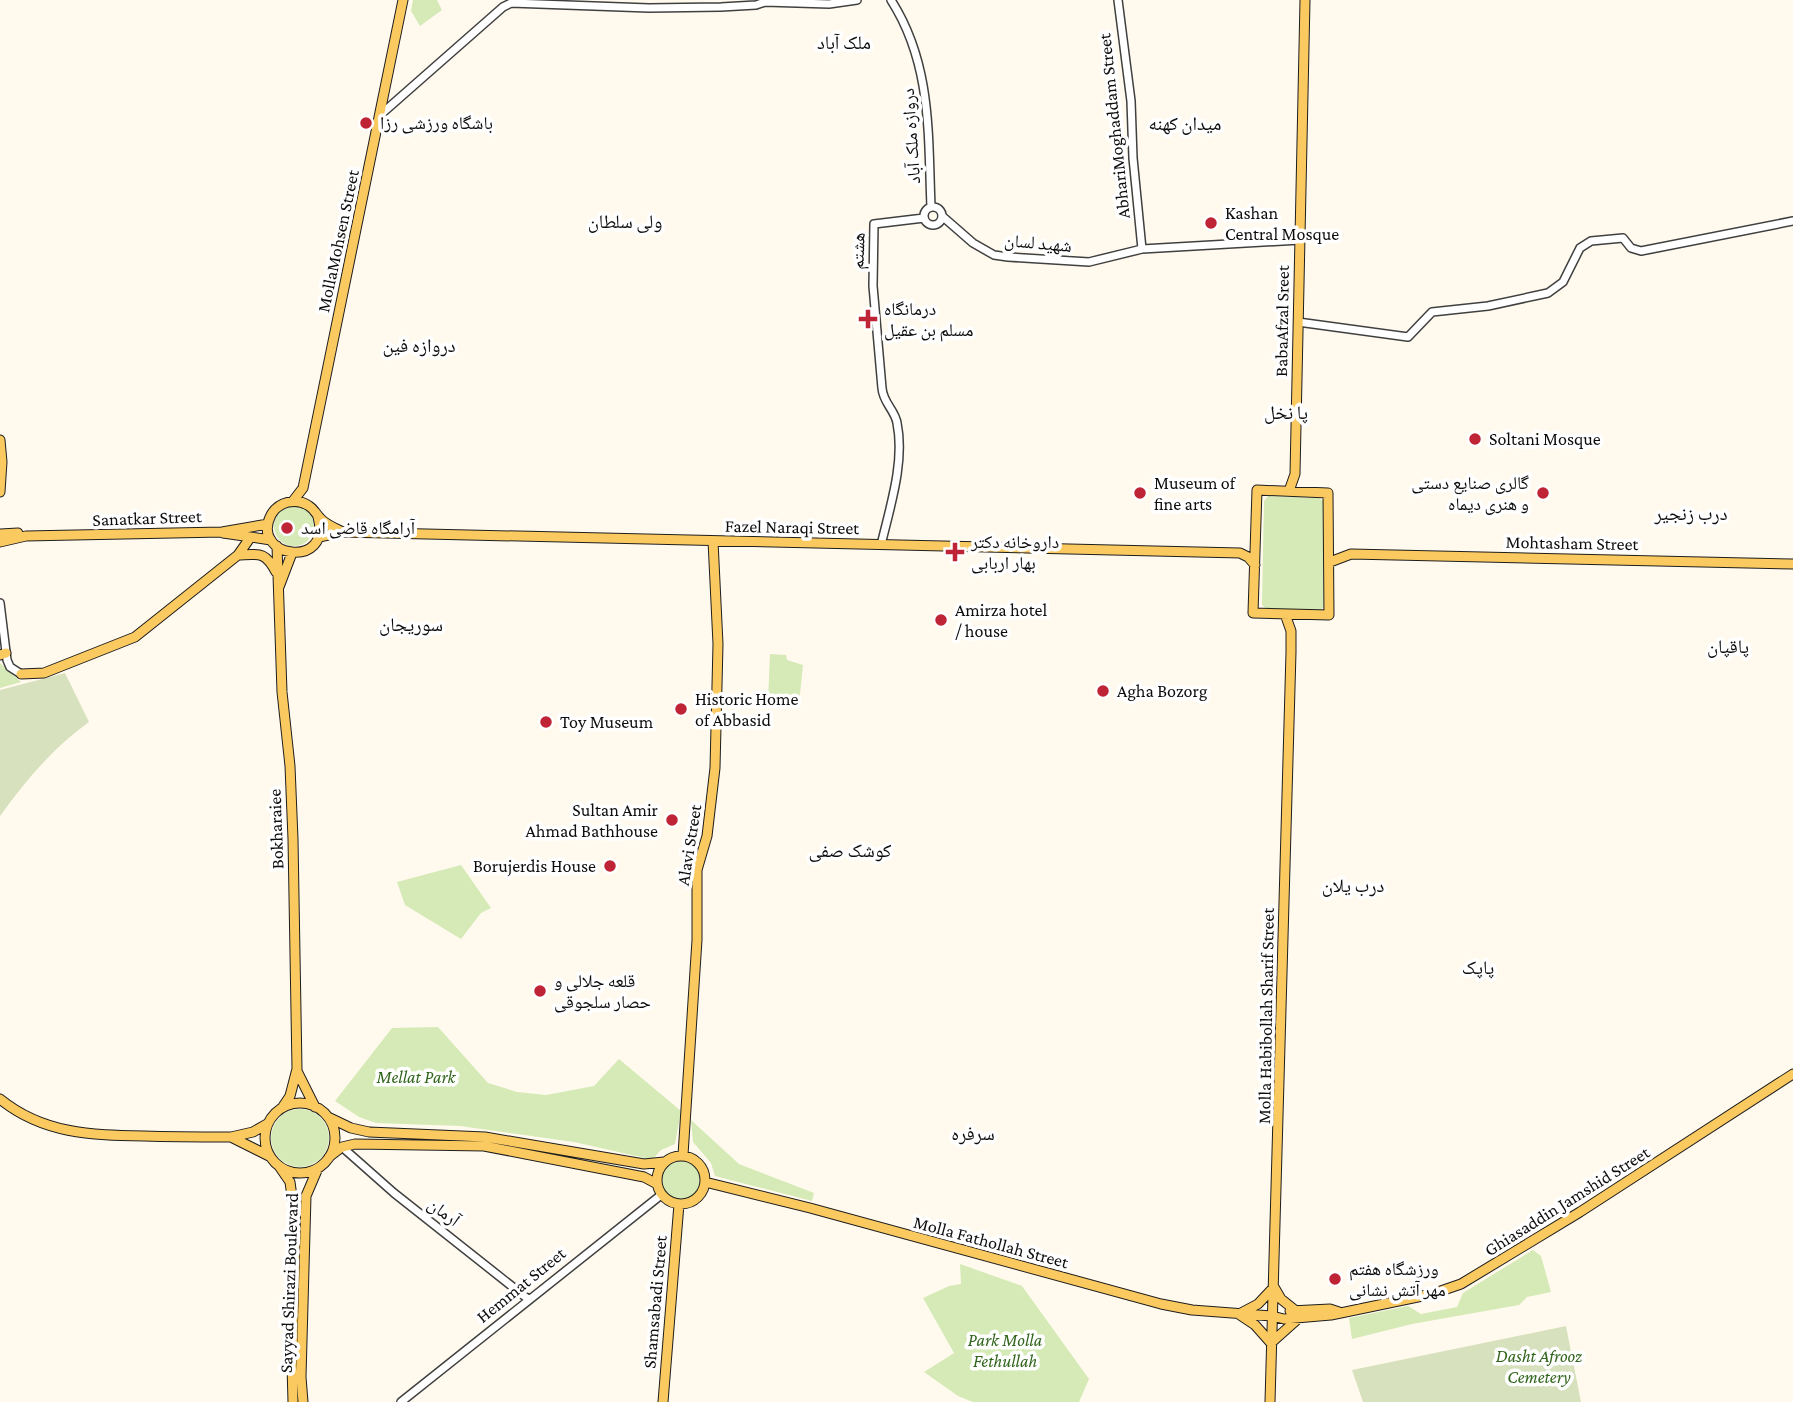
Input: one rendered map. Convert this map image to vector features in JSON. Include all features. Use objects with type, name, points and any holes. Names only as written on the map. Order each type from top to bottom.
[{"type":"main road","name":"MollaMohsen Street","points":[[303,488],[403,0]]},
{"type":"main road","name":"BabaAfzal Sreet","points":[[1295,474],[1305,0]]},
{"type":"main road","points":[[0,440],[0,492]]},
{"type":"main road","points":[[1289,491],[1295,474]]},
{"type":"main road","points":[[1295,474],[1304,492]]},
{"type":"main road","points":[[274,543],[268,524],[276,508],[293,501],[303,488]]},
{"type":"main road","points":[[303,488],[318,517],[343,532]]},
{"type":"main road","points":[[1256,491],[1304,492],[1328,493],[1329,615],[1253,613],[1256,491]]},
{"type":"main road","points":[[293,501],[310,506]]},
{"type":"main road","points":[[222,532],[274,543],[292,553],[310,548],[319,537],[318,517]]},
{"type":"main road","name":"Sanatkar Street","points":[[0,542],[26,536],[222,532],[268,524]]},
{"type":"main road","name":"Fazel Naraqi Street","points":[[319,537],[343,532],[1240,553]]},
{"type":"main road","name":"Sanatkar Street","points":[[0,534],[16,533],[26,536]]},
{"type":"main road","points":[[21,674],[44,673],[135,637],[237,555],[250,538]]},
{"type":"main road","points":[[1240,553],[1251,547],[1255,538]]},
{"type":"main road","name":"Alavi Street","points":[[683,1155],[697,940],[697,870],[707,836],[715,768],[718,644],[713,541]]},
{"type":"main road","name":"Bokharaiee","points":[[274,543],[279,589],[282,692],[290,766],[297,1069],[290,1096],[282,1108]]},
{"type":"main road","points":[[1330,544],[1350,554]]},
{"type":"main road","name":"Bokharaiee","points":[[279,589],[292,553]]},
{"type":"main road","points":[[1240,553],[1255,565]]},
{"type":"main road","points":[[1330,562],[1350,554]]},
{"type":"main road","name":"Mohtasham Street","points":[[1350,554],[1793,564]]},
{"type":"main road","points":[[237,555],[263,555],[276,573]]},
{"type":"main road","points":[[1285,614],[1291,631]]},
{"type":"main road","points":[[1291,631],[1297,614]]},
{"type":"main road","name":"Molla Habibollah Sharif Street","points":[[1270,1402],[1291,631]]},
{"type":"main road","name":"Bokharaiee","points":[[297,1069],[315,1107]]},
{"type":"main road","name":"Ghiasaddin Jamshid Street","points":[[1272,1316],[1330,1309],[1340,1312],[1432,1294],[1461,1284],[1614,1191],[1793,1074]]},
{"type":"main road","points":[[0,1099],[33,1120],[78,1134],[230,1137],[253,1132],[267,1124],[282,1108],[298,1103],[315,1107],[328,1118],[351,1128],[369,1132],[485,1137],[644,1164],[664,1162],[683,1155],[695,1160],[703,1170],[703,1190],[694,1201],[679,1204],[662,1195],[657,1184],[659,1168],[664,1162]]},
{"type":"main road","points":[[328,1118],[335,1137],[329,1157]]},
{"type":"main road","points":[[267,1124],[265,1146],[269,1156],[279,1167],[302,1173],[318,1168],[342,1147],[355,1144],[484,1146],[643,1177],[657,1184]]},
{"type":"main road","points":[[351,1128],[346,1130],[344,1136],[355,1144]]},
{"type":"main road","points":[[230,1137],[269,1156]]},
{"type":"main road","name":"Sayyad Shirazi Boulevard","points":[[279,1167],[290,1182],[293,1204],[293,1402]]},
{"type":"main road","name":"Sayyad Shirazi Boulevard","points":[[303,1402],[300,1377],[306,1196],[318,1168]]},
{"type":"main road","name":"Molla Fathollah Street","points":[[705,1182],[1161,1304],[1192,1310],[1272,1316]]},
{"type":"main road","name":"Shamsabadi Street","points":[[663,1402],[679,1204]]},
{"type":"main road","points":[[1274,1287],[1281,1299],[1297,1314],[1271,1343],[1255,1325],[1238,1314],[1258,1304],[1274,1287]]},
{"type":"street","points":[[379,116],[511,3],[649,8],[721,7],[765,2],[829,4],[858,0]]},
{"type":"street","name":"دروازه ملک آباد","points":[[891,0],[906,24],[920,62],[927,114],[931,207]]},
{"type":"street","name":"AbhariMoghaddam Street","points":[[1118,0],[1131,101],[1133,158],[1142,249]]},
{"type":"street","points":[[931,207],[938,208],[942,216],[940,222],[934,225],[924,218],[926,210],[931,207]]},
{"type":"street","name":"شهید لسان","points":[[942,216],[973,243],[994,255],[1008,257],[1089,262],[1142,249],[1300,240]]},
{"type":"street","name":"هشتم","points":[[881,545],[900,443],[897,420],[882,394],[873,286],[874,224],[924,218]]},
{"type":"street","points":[[1298,325],[1408,337],[1432,312],[1488,306],[1548,293],[1563,282],[1580,248],[1591,240],[1623,238],[1631,248],[1641,251],[1793,222]]},
{"type":"street","points":[[0,603],[3,654],[10,667],[21,674]]},
{"type":"street","name":"آرمان","points":[[342,1147],[394,1193],[528,1299]]},
{"type":"street","name":"Hemmat Street","points":[[401,1402],[662,1195]]},
{"type":"green space","points":[[413,0],[437,0],[442,10],[420,26],[411,11]]},
{"type":"green space","points":[[1268,496],[1319,498],[1324,502],[1324,607],[1319,611],[1267,609],[1262,605],[1264,501]]},
{"type":"green space","points":[[294,506],[302,507],[308,512],[313,518],[313,534],[308,540],[302,545],[294,546],[286,545],[280,540],[275,534],[274,526],[275,518],[280,512],[286,507]]},
{"type":"green space","points":[[770,654],[786,655],[787,660],[803,665],[799,704],[768,701]]},
{"type":"green space","points":[[0,663],[21,682],[0,688]]},
{"type":"green space","points":[[65,673],[89,722],[41,765],[0,816],[0,690]]},
{"type":"green space","points":[[461,865],[491,908],[481,913],[461,939],[405,905],[397,882]]},
{"type":"green space","name":"Mellat Park","points":[[438,1027],[488,1083],[517,1092],[546,1095],[594,1086],[619,1059],[681,1111],[675,1144],[661,1150],[653,1159],[645,1158],[574,1142],[460,1126],[376,1123],[359,1117],[335,1101],[392,1028]]},
{"type":"green space","points":[[300,1109],[311,1111],[324,1122],[329,1138],[327,1149],[316,1162],[300,1167],[289,1165],[276,1154],[271,1138],[273,1127],[284,1114]]},
{"type":"green space","points":[[691,1120],[739,1164],[814,1193],[812,1201],[715,1176],[711,1163],[693,1142]]},
{"type":"green space","points":[[681,1161],[694,1167],[700,1180],[694,1193],[681,1199],[668,1193],[662,1180],[668,1167]]},
{"type":"green space","points":[[1533,1250],[1541,1256],[1551,1292],[1527,1297],[1519,1305],[1412,1324],[1352,1339],[1349,1318],[1408,1306],[1421,1314],[1457,1307],[1463,1293]]},
{"type":"green space","name":"Park Molla Fethullah","points":[[960,1264],[1022,1286],[1089,1379],[1079,1402],[973,1402],[958,1396],[924,1372],[954,1353],[923,1298],[949,1286],[961,1284]]},
{"type":"green space","name":"Dasht Afrooz Cemetery","points":[[1566,1326],[1581,1402],[1363,1402],[1352,1370]]},
{"type":"place","name":"باشگاه ورزشی رزا","points":[[366,123]]},
{"type":"place","name":"Kashan Central Mosque","points":[[1211,223]]},
{"type":"place","name":"درمانگاه مسلم بن عقیل","points":[[868,319]]},
{"type":"place","name":"Soltani Mosque","points":[[1475,439]]},
{"type":"place","name":"Museum of fine arts","points":[[1140,493]]},
{"type":"place","name":"گالری صنایع دستی و هنری دیماه","points":[[1543,493]]},
{"type":"place","name":"آرامگاه قاضی اسد","points":[[287,528]]},
{"type":"place","name":"داروخانه دکتر بهار اربابی","points":[[955,552]]},
{"type":"place","name":"Amirza hotel / house","points":[[941,620]]},
{"type":"place","name":"Agha Bozorg","points":[[1103,691]]},
{"type":"place","name":"Historic Home of Abbasid","points":[[681,709]]},
{"type":"place","name":"Toy Museum","points":[[546,722]]},
{"type":"place","name":"Sultan Amir Ahmad Bathhouse","points":[[672,820]]},
{"type":"place","name":"Borujerdis House","points":[[610,866]]},
{"type":"place","name":"قلعه جلالی و حصار سلجوقی","points":[[540,991]]},
{"type":"place","name":"ورزشگاه هفتم مهر آتش نشانی","points":[[1335,1279]]},
{"type":"district","name":"ملک آباد","points":[[844,42]]},
{"type":"district","name":"میدان کهنه","points":[[1185,123]]},
{"type":"district","name":"ولی سلطان","points":[[625,221]]},
{"type":"district","name":"دروازه فین","points":[[419,345]]},
{"type":"district","name":"پا نخل","points":[[1286,412]]},
{"type":"district","name":"درب زنجیر","points":[[1691,513]]},
{"type":"district","name":"سوریجان","points":[[411,624]]},
{"type":"district","name":"پاقپان","points":[[1728,646]]},
{"type":"district","name":"کوشک صفی","points":[[850,850]]},
{"type":"district","name":"درب یلان","points":[[1353,885]]},
{"type":"district","name":"پاپک","points":[[1478,967]]},
{"type":"district","name":"سرفره","points":[[973,1133]]}]
